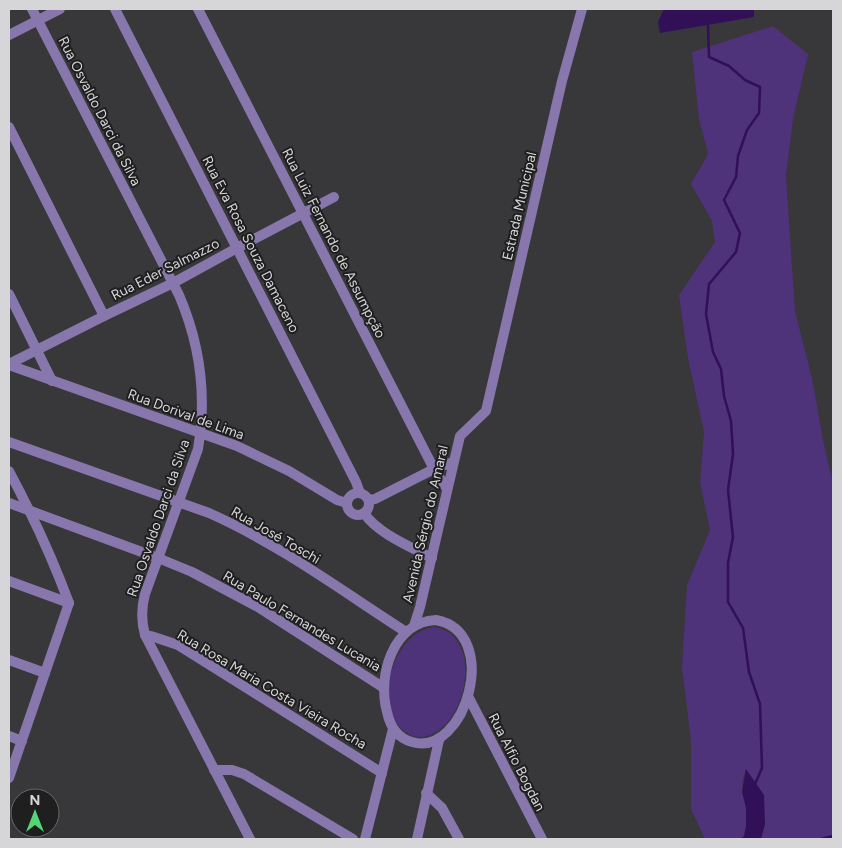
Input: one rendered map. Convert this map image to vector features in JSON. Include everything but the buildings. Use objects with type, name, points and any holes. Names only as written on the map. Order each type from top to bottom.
[{"type":"street","name":"Rua Osvaldo Darci da Silva","points":[[32,9],[173,283],[190,323],[198,356],[202,393],[201,433],[198,449],[143,602],[142,616],[145,635],[250,839]]},
{"type":"street","points":[[9,35],[60,9]]},
{"type":"street","name":"Rua Eva Rosa Souza Damaceno","points":[[115,9],[360,493]]},
{"type":"street","name":"Rua Luiz Fernando de Assumpção","points":[[198,9],[434,469],[447,488]]},
{"type":"street","name":"Estrada Municipal","points":[[486,411],[562,81],[582,9]]},
{"type":"street","points":[[9,127],[104,316]]},
{"type":"street","name":"Rua Eder Salmazzo","points":[[9,365],[173,283],[334,197]]},
{"type":"street","points":[[9,294],[52,381]]},
{"type":"street","name":"Rua Dorival de Lima","points":[[9,365],[237,446],[289,471],[347,504]]},
{"type":"street","name":"Avenida Sérgio do Amaral","points":[[410,629],[432,558],[460,436],[486,411]]},
{"type":"street","name":"Rua José Toschi","points":[[9,442],[209,513],[247,531],[410,629]]},
{"type":"street","points":[[369,500],[453,462]]},
{"type":"street","points":[[9,471],[30,510],[69,603],[9,778]]},
{"type":"street","points":[[356,493],[364,494],[369,500],[369,507],[364,513],[353,513],[347,504],[350,496],[356,493]]},
{"type":"street","name":"Rua Paulo Fernandes Lucania","points":[[9,503],[192,572],[258,607],[384,688]]},
{"type":"street","points":[[364,513],[368,520],[377,527],[432,558]]},
{"type":"street","points":[[9,581],[69,603]]},
{"type":"street","points":[[436,620],[450,624],[460,632],[466,641],[471,663],[471,680],[468,696],[460,716],[439,740],[425,744],[412,742],[401,737],[393,729],[386,709],[384,688],[387,667],[400,639],[410,629],[428,621],[436,620]]},
{"type":"street","name":"Rua Rosa Maria Costa Vieira Rocha","points":[[145,635],[154,636],[178,645],[382,773]]},
{"type":"street","points":[[9,660],[45,674]]},
{"type":"street","name":"Rua Alfio Bogdan","points":[[468,696],[542,839]]},
{"type":"street","points":[[365,839],[393,729]]},
{"type":"street","points":[[9,736],[22,741]]},
{"type":"street","points":[[417,839],[439,740]]},
{"type":"street","points":[[214,770],[232,770],[244,774],[353,839]]},
{"type":"street","points":[[426,793],[442,808],[459,839]]},
{"type":"shaded area","points":[[664,9],[754,9],[754,17],[660,33],[658,22]]},
{"type":"shaded area","points":[[773,26],[808,54],[793,119],[786,176],[795,311],[812,378],[833,484],[833,839],[761,839],[765,824],[746,769],[742,785],[746,811],[744,836],[739,839],[705,839],[691,809],[691,741],[682,667],[687,585],[710,530],[700,482],[704,432],[688,358],[679,295],[715,242],[712,221],[691,184],[708,154],[699,119],[692,52]]},
{"type":"shaded area","points":[[434,627],[450,634],[460,647],[465,664],[464,683],[459,702],[450,719],[438,731],[418,737],[407,733],[396,723],[390,710],[389,680],[393,665],[409,640],[421,632]]},
{"type":"shaded area","points":[[746,769],[764,795],[765,824],[761,839],[741,839],[744,836],[746,827],[746,808],[742,792]]},
{"type":"waterway","points":[[708,25],[709,57],[729,66],[745,80],[760,87],[759,113],[747,130],[738,156],[736,177],[724,200],[740,233],[736,252],[709,284],[706,314],[713,352],[721,369],[724,396],[731,421],[733,454],[728,490],[733,537],[728,563],[728,602],[743,628],[749,672],[760,704],[762,768],[755,784]]},
{"type":"waterway","points":[[821,839],[833,836]]}]
